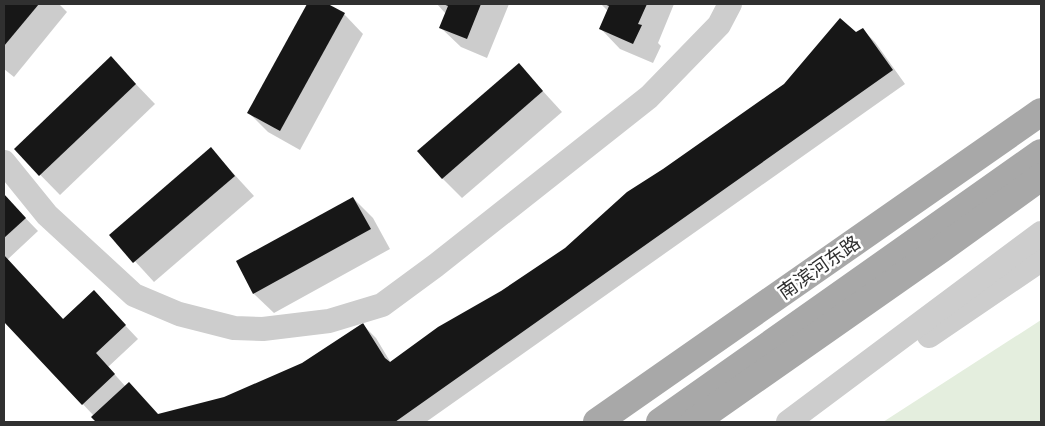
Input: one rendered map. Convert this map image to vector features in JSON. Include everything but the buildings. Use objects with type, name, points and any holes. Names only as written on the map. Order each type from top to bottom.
[{"type":"main road","name":"南滨河东路","points":[[597,422],[1041,112]]},
{"type":"main road","points":[[660,422],[1041,153]]},
{"type":"main road","points":[[694,422],[1041,177]]},
{"type":"street","points":[[4,162],[47,215],[134,295],[179,314],[234,328],[263,329],[329,321],[382,305],[435,266],[649,97],[719,25],[730,4]]},
{"type":"street","points":[[788,422],[1041,233]]},
{"type":"street","points":[[801,422],[1041,260]]},
{"type":"green space","points":[[1041,320],[1041,422],[883,422]]}]
